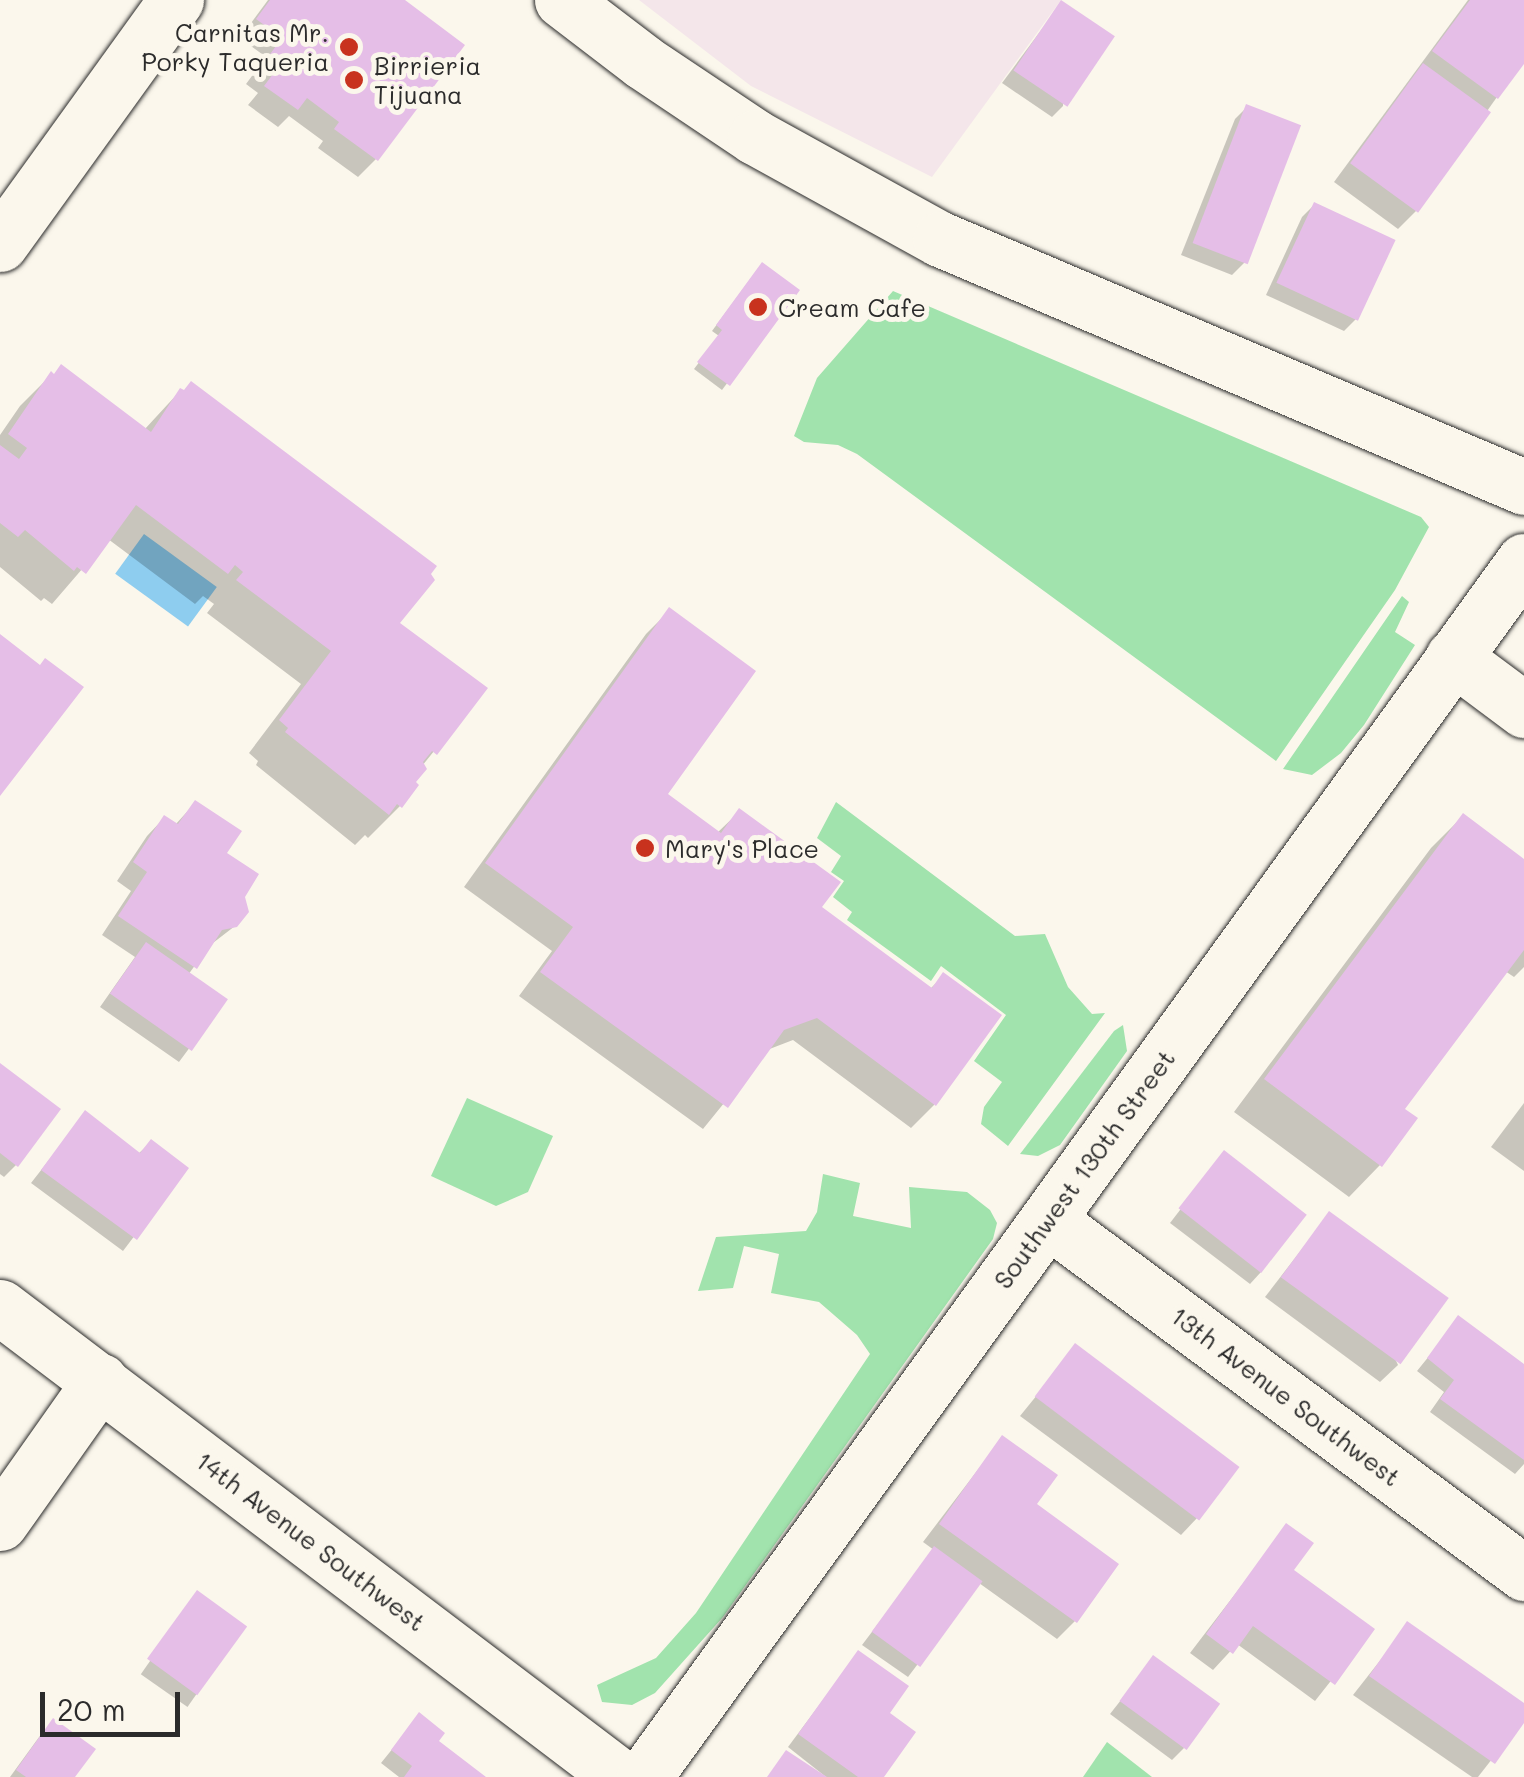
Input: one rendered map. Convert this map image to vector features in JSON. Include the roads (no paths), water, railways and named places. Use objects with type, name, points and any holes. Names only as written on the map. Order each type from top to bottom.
[{"type":"street","points":[[0,244],[176,0]]},
{"type":"street","points":[[562,0],[643,62],[754,137],[940,240],[1524,487]]},
{"type":"street","name":"Southwest 130th Street","points":[[644,1777],[1524,560]]},
{"type":"street","points":[[1454,657],[1524,710]]},
{"type":"street","name":"13th Avenue Southwest","points":[[1048,1220],[1524,1573]]},
{"type":"street","name":"14th Avenue Southwest","points":[[0,1307],[620,1777]]},
{"type":"street","points":[[0,1523],[100,1381]]},
{"type":"water","points":[[144,534],[217,587],[188,627],[115,574]]},
{"type":"place","name":"Carnitas Mr. Porky Taqueria","points":[[349,47]]},
{"type":"place","name":"Birrieria Tijuana","points":[[354,80]]},
{"type":"place","name":"Cream Cafe","points":[[758,307]]},
{"type":"place","name":"Mary's Place","points":[[645,848]]}]
